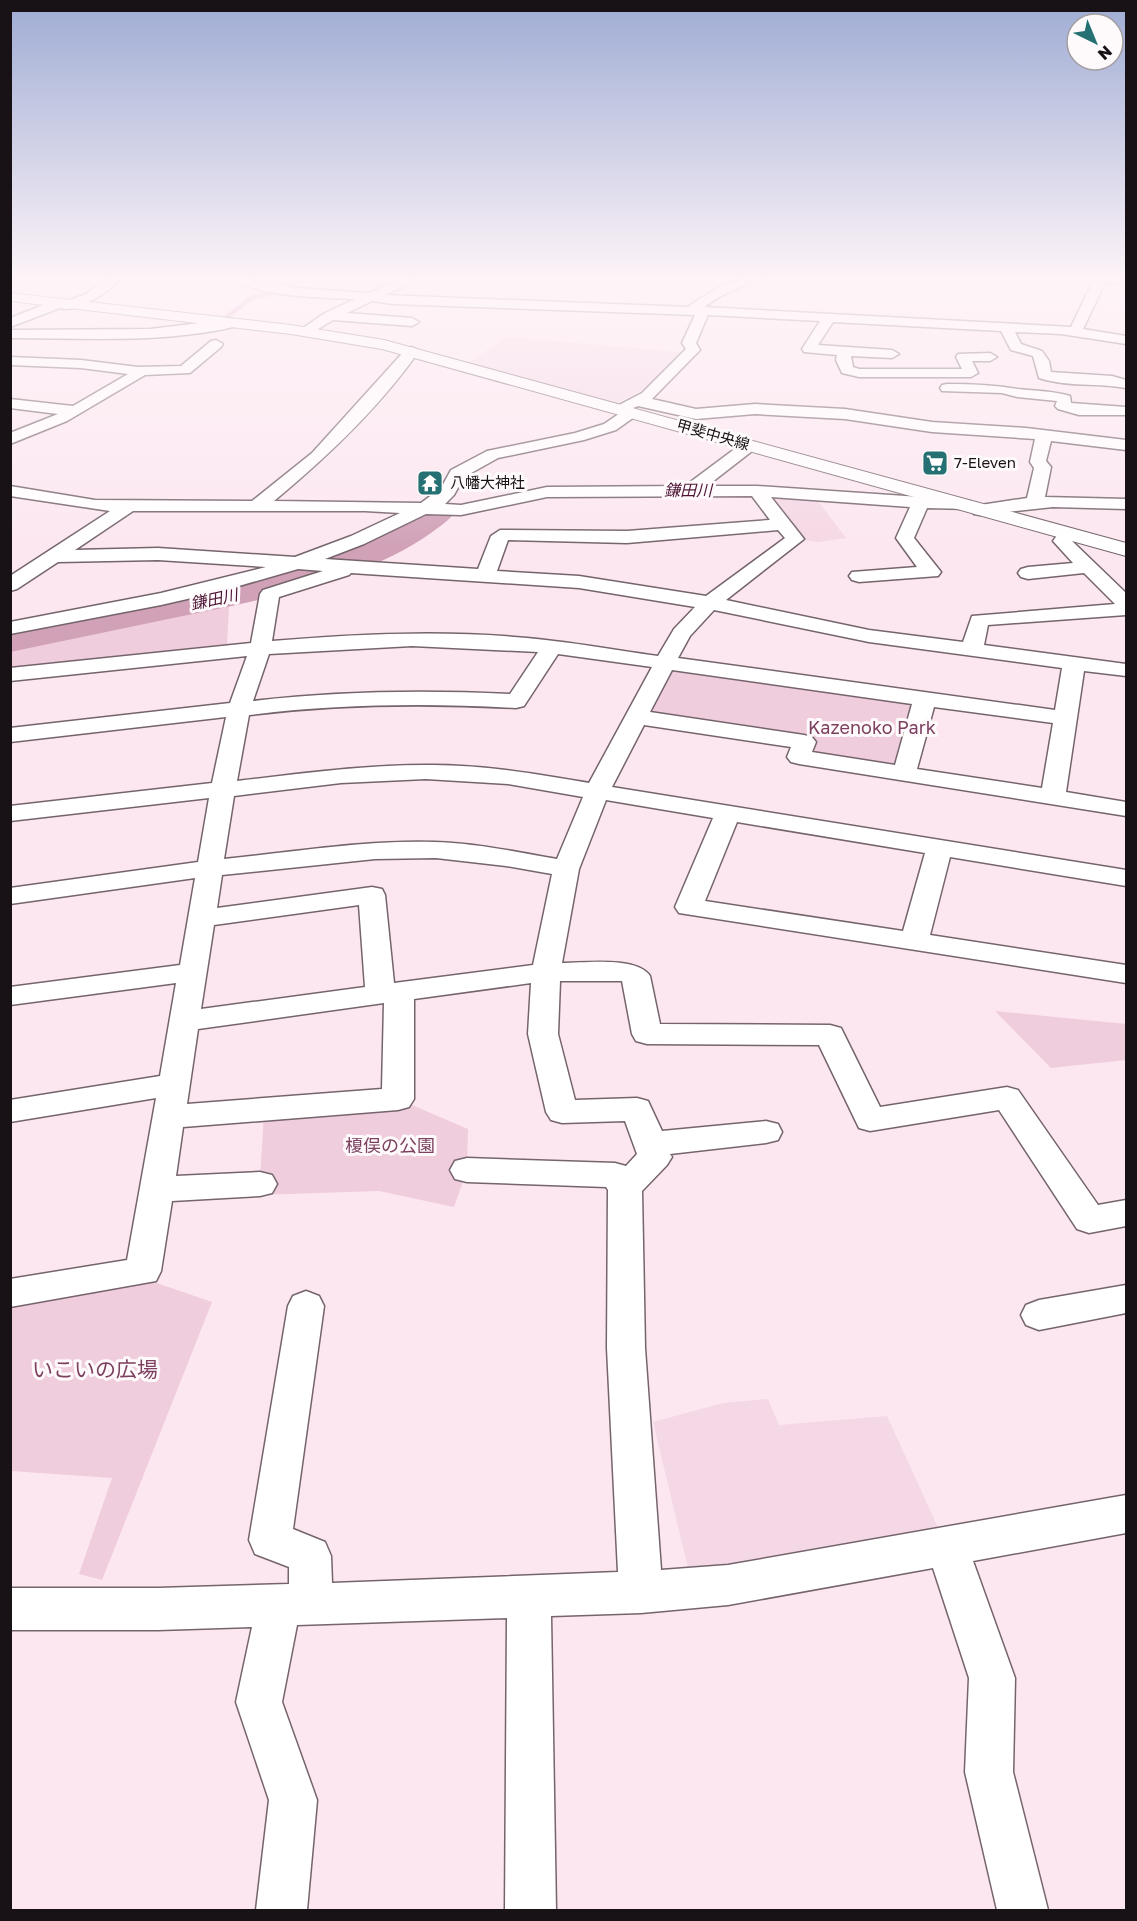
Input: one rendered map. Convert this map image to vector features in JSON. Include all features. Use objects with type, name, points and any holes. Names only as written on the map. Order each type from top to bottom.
[{"type":"main road","name":"甲斐中央線","points":[[480,369],[629,407],[750,445],[1126,550]]},
{"type":"street","points":[[34,378],[30,375],[39,369]]},
{"type":"street","points":[[118,369],[142,371],[187,369]]},
{"type":"street","points":[[258,505],[318,456],[398,369]]},
{"type":"street","points":[[10,628],[196,592],[300,562],[369,536],[447,495],[452,490],[457,474],[482,458],[578,437],[610,427],[629,407],[647,396],[674,369]]},
{"type":"street","points":[[847,369],[859,374],[971,373]]},
{"type":"street","points":[[969,369],[978,388]]},
{"type":"street","points":[[1042,369],[1044,375],[1060,390],[1059,397]]},
{"type":"street","points":[[10,439],[32,432],[108,394],[142,371]]},
{"type":"street","points":[[1047,376],[1112,380],[1126,384]]},
{"type":"street","points":[[947,388],[1003,389],[1017,393],[1059,397],[1065,399],[1063,406],[1083,411],[1126,411]]},
{"type":"street","points":[[10,403],[74,411]]},
{"type":"street","points":[[629,407],[696,414],[755,409],[845,414],[932,427],[1044,435],[1126,445]]},
{"type":"street","points":[[1083,411],[1086,419],[1084,440]]},
{"type":"street","points":[[1035,502],[1043,466],[1038,462],[1044,435]]},
{"type":"street","points":[[688,492],[750,445]]},
{"type":"street","points":[[10,491],[95,505],[425,507],[461,510],[547,492],[757,491],[972,507],[1061,501],[1126,504]]},
{"type":"street","points":[[625,1187],[655,1157],[638,1109],[562,1112],[543,1034],[546,972],[566,869],[597,791],[681,633],[710,603],[795,539],[757,491]]},
{"type":"street","points":[[859,576],[932,572],[905,538],[921,502]]},
{"type":"street","points":[[12,583],[130,506]]},
{"type":"street","points":[[486,574],[500,536],[506,534],[627,537],[782,524]]},
{"type":"street","points":[[1069,534],[1062,541],[1126,604]]},
{"type":"street","points":[[54,556],[158,554],[355,565],[486,574],[625,588],[869,636],[1126,670]]},
{"type":"street","points":[[10,1293],[143,1271],[223,789],[238,710],[260,650],[270,594],[355,565]]},
{"type":"street","points":[[1028,573],[1087,567]]},
{"type":"street","points":[[972,650],[979,620],[1126,609]]},
{"type":"street","points":[[10,675],[260,650],[372,641],[445,640],[552,647],[1066,718]]},
{"type":"street","points":[[10,735],[366,698],[439,697],[516,701],[552,647]]},
{"type":"street","points":[[1053,797],[1074,663]]},
{"type":"street","points":[[904,774],[925,698]]},
{"type":"street","points":[[637,717],[804,742],[799,757],[1126,809]]},
{"type":"street","points":[[10,814],[341,776],[426,772],[508,777],[1126,878]]},
{"type":"street","points":[[728,813],[689,908],[1126,974]]},
{"type":"street","points":[[914,942],[940,847]]},
{"type":"street","points":[[10,896],[210,868],[375,851],[436,850],[507,858],[566,869]]},
{"type":"street","points":[[169,1117],[398,1099],[389,993],[372,896],[202,918]]},
{"type":"street","points":[[10,996],[193,972]]},
{"type":"street","points":[[185,1021],[546,972],[626,972],[636,976],[647,1034],[830,1035],[870,1120],[1007,1098],[1089,1220],[1126,1213]]},
{"type":"street","points":[[10,1111],[174,1084]]},
{"type":"street","points":[[650,1144],[766,1132]]},
{"type":"street","points":[[467,1170],[615,1175],[625,1187],[626,1348],[641,1592]]},
{"type":"street","points":[[157,1189],[260,1184]]},
{"type":"street","points":[[1039,1315],[1126,1299]]},
{"type":"street","points":[[282,1911],[293,1800],[259,1702],[295,1605],[310,1556],[270,1540],[306,1306]]},
{"type":"street","points":[[10,1609],[158,1610],[529,1597],[728,1585],[1126,1514]]},
{"type":"street","points":[[947,1547],[992,1678],[989,1772],[1023,1911]]},
{"type":"street","points":[[529,1597],[531,1911]]},
{"type":"shaded area","points":[[483,369],[671,369],[654,383],[616,404]]},
{"type":"shaded area","points":[[757,491],[815,497],[846,538],[818,542],[795,539]]},
{"type":"shaded area","points":[[768,1399],[779,1425],[887,1416],[947,1547],[688,1568],[653,1422],[723,1403]]},
{"type":"green space","points":[[211,607],[229,607],[227,644],[11,668],[11,647]]},
{"type":"green space","name":"Kazenoko Park","points":[[669,664],[913,698],[905,770],[810,754],[808,741],[642,715]]},
{"type":"green space","points":[[995,1011],[1126,1024],[1126,1060],[1051,1068]]},
{"type":"green space","name":"榎俣の公園","points":[[398,1099],[468,1129],[467,1170],[454,1207],[379,1191],[259,1195],[264,1114]]},
{"type":"green space","name":"いこいの広場","points":[[142,1278],[212,1302],[102,1580],[79,1574],[112,1478],[11,1471],[10,1297]]},
{"type":"waterway","name":"鎌田川","points":[[10,641],[251,591],[327,569],[360,557],[405,536],[439,512]]},
{"type":"place","name":"7-Eleven","points":[[935,463]]},
{"type":"place","name":"八幡大神社","points":[[430,483]]}]
